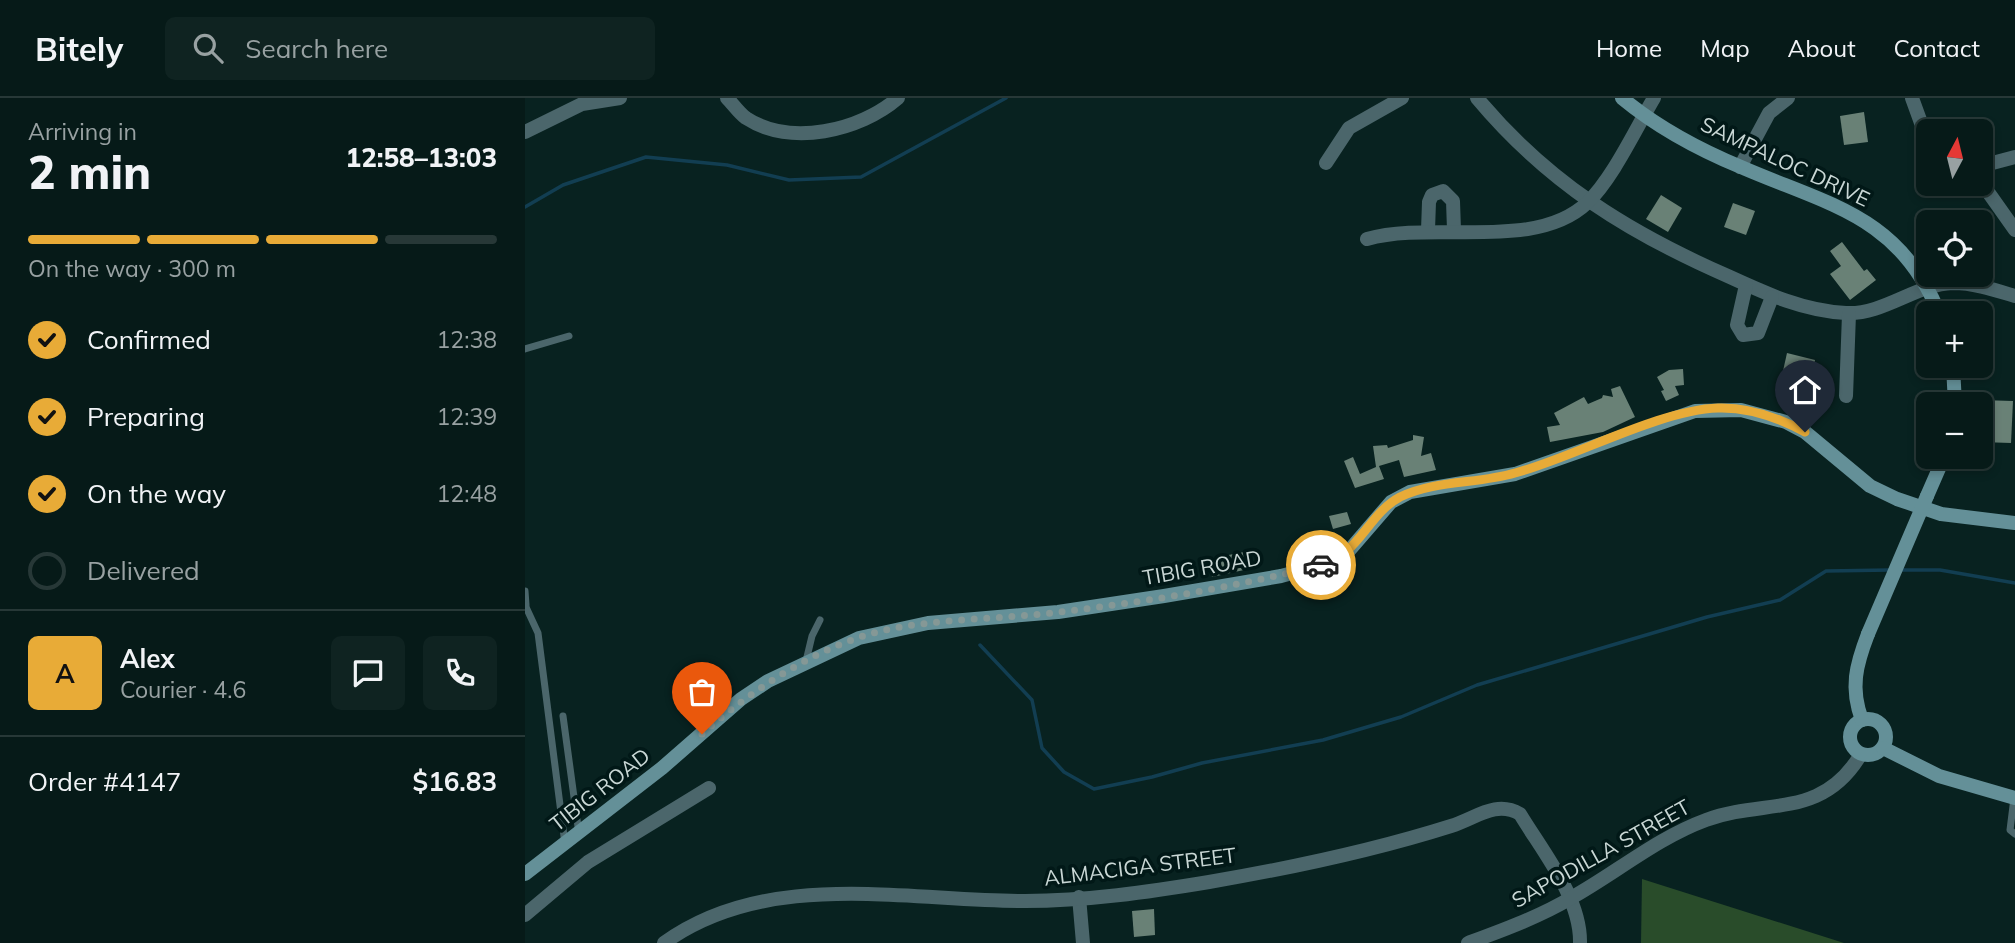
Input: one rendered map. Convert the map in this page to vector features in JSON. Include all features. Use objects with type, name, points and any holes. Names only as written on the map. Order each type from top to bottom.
[{"type":"main road","name":"SAMPALOC DRIVE","points":[[1622,98],[1643,116],[1740,167],[1850,211],[1900,250],[1930,289],[1934,301]]},
{"type":"main road","name":"TIBIG ROAD","points":[[525,874],[579,835],[741,699],[806,662],[859,638],[893,628],[965,619],[1072,611],[1242,583],[1330,563],[1347,552],[1391,502],[1410,492],[1515,474],[1664,420],[1719,408],[1762,414],[1805,432],[1870,486],[1888,495],[1941,514],[1979,521],[2015,523]]},
{"type":"main road","points":[[1862,720],[1853,687],[1859,657],[1939,469]]},
{"type":"main road","points":[[1874,719],[1883,726],[1887,737],[1883,748],[1873,755],[1861,754],[1852,746],[1850,733],[1862,720],[1874,719]]},
{"type":"main road","points":[[1883,748],[1939,776],[2014,798]]},
{"type":"street","points":[[525,132],[582,104],[620,98]]},
{"type":"street","points":[[727,98],[745,117],[773,130],[808,133],[845,126],[898,98]]},
{"type":"street","points":[[1327,163],[1349,128],[1402,98]]},
{"type":"street","points":[[1477,98],[1525,149],[1588,202],[1660,247],[1772,297],[1822,311],[1849,314],[1871,310],[1951,283],[1978,286],[2015,296]]},
{"type":"street","points":[[1367,239],[1392,232],[1516,230],[1544,226],[1564,219],[1588,202],[1654,98]]},
{"type":"street","points":[[1740,167],[1769,113],[1788,98]]},
{"type":"street","points":[[1912,98],[1920,119]]},
{"type":"street","points":[[1993,163],[2015,157]]},
{"type":"street","points":[[1429,230],[1429,202],[1432,195],[1443,191],[1453,201],[1454,230]]},
{"type":"street","points":[[1991,196],[2015,230]]},
{"type":"street","points":[[1746,285],[1737,325],[1743,335],[1758,333],[1772,297]]},
{"type":"street","points":[[1846,396],[1849,314]]},
{"type":"street","name":"SAPODILLA STREET","points":[[1468,943],[1570,899],[1677,832],[1708,819],[1739,812],[1792,806],[1816,797],[1851,772],[1861,754]]},
{"type":"street","points":[[525,915],[588,862],[709,788]]},
{"type":"street","name":"ALMACIGA STREET","points":[[664,943],[680,931],[729,911],[815,894],[1028,901],[1142,892],[1280,870],[1363,852],[1454,825],[1496,808],[1508,807],[1520,814],[1570,899],[1581,923],[1580,943]]},
{"type":"street","points":[[1079,897],[1083,943]]},
{"type":"lane","points":[[525,349],[569,335]]},
{"type":"lane","points":[[525,591],[526,605],[538,633],[565,846]]},
{"type":"lane","points":[[806,662],[812,636],[820,620]]},
{"type":"lane","points":[[563,716],[579,835]]},
{"type":"lane","points":[[2014,798],[2010,830],[2015,834]]},
{"type":"green space","points":[[1642,879],[1844,943],[1641,943]]},
{"type":"building","points":[[1864,112],[1868,142],[1844,145],[1840,116]]},
{"type":"building","points":[[1661,195],[1682,208],[1668,232],[1646,219]]},
{"type":"building","points":[[1733,203],[1755,211],[1746,235],[1724,227]]},
{"type":"building","points":[[1842,242],[1864,271],[1867,269],[1876,280],[1850,300],[1830,274],[1841,266],[1830,251]]},
{"type":"building","points":[[1787,353],[1815,360],[1812,377],[1783,371]]},
{"type":"building","points":[[1683,369],[1684,385],[1675,386],[1679,395],[1666,401],[1657,377],[1669,370]]},
{"type":"building","points":[[1620,386],[1635,417],[1603,432],[1550,442],[1547,427],[1560,425],[1554,413],[1584,397],[1588,404],[1603,395],[1613,397],[1611,389]]},
{"type":"building","points":[[1993,400],[2013,401],[2011,443],[1993,442]]},
{"type":"building","points":[[1413,435],[1424,437],[1421,456],[1431,453],[1436,470],[1404,477],[1399,460],[1379,466],[1384,479],[1355,488],[1344,461],[1353,457],[1360,474],[1376,467],[1373,446],[1387,445],[1388,448],[1413,440]]},
{"type":"building","points":[[1347,512],[1351,524],[1333,529],[1329,516]]},
{"type":"building","points":[[1249,551],[1253,568],[1212,577],[1208,559]]},
{"type":"building","points":[[1154,909],[1155,935],[1134,937],[1132,911]]},
{"type":"waterway","points":[[525,207],[563,185],[646,157],[727,165],[789,180],[861,177],[1006,98]]},
{"type":"waterway","points":[[980,645],[1032,700],[1042,748],[1064,772],[1094,789],[1202,763],[1323,740],[1401,717],[1477,685],[1707,617],[1780,600],[1826,571],[1890,570]]},
{"type":"waterway","points":[[1898,570],[1940,570],[2015,583]]},
{"type":"way so far","points":[[702,734],[741,699],[768,681],[859,638],[893,628],[1058,612],[1164,597],[1281,576],[1321,565]]},
{"type":"route","points":[[1321,565],[1330,563],[1347,552],[1363,537],[1391,502],[1410,492],[1515,474],[1695,411],[1719,408],[1762,414],[1805,432]]}]
